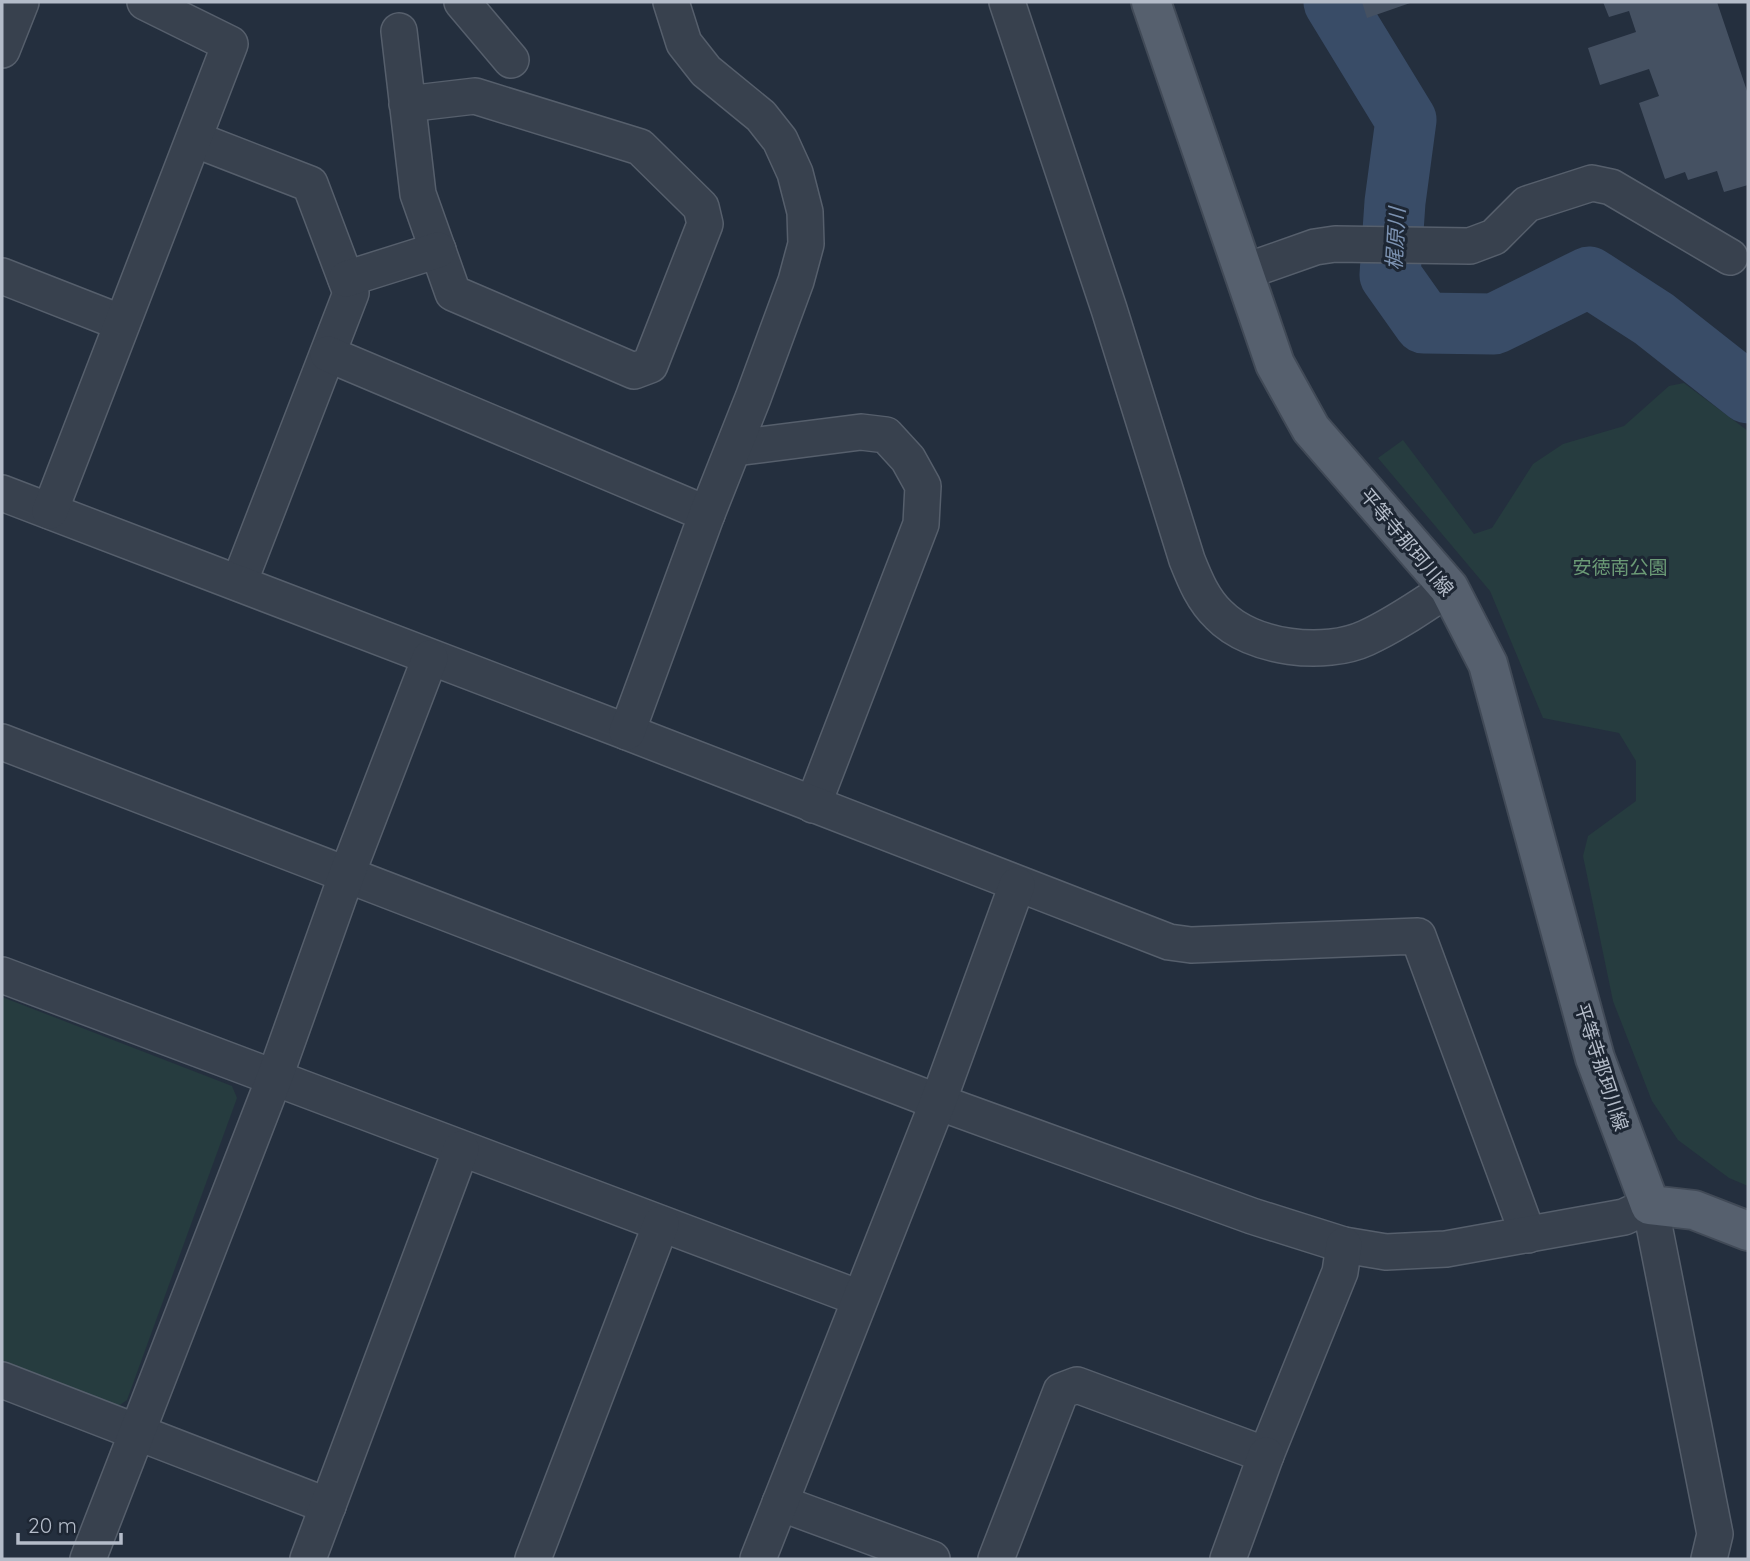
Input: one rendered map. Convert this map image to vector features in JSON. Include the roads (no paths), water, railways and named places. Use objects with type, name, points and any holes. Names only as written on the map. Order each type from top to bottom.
[{"type":"main road","name":"平等寺那珂川線","points":[[1151,2],[1275,364],[1311,429],[1449,588],[1488,664],[1595,1058],[1650,1205]]},
{"type":"main road","points":[[1650,1205],[1694,1210],[1748,1231]]},
{"type":"street","points":[[2,50],[21,2]]},
{"type":"street","points":[[50,511],[230,44],[145,2]]},
{"type":"street","points":[[462,2],[511,60]]},
{"type":"street","points":[[627,732],[796,281],[806,244],[804,212],[795,173],[780,140],[761,116],[706,71],[684,43],[671,2]]},
{"type":"street","points":[[1007,2],[1109,309],[1187,560],[1200,590],[1220,617],[1250,635],[1275,644],[1336,648],[1366,638],[1449,588]]},
{"type":"street","points":[[399,31],[407,104],[418,194],[453,293],[634,371],[650,365],[705,224],[701,207],[640,147],[475,96],[407,104]]},
{"type":"street","points":[[194,139],[310,184],[351,293],[239,583]]},
{"type":"street","points":[[1244,272],[1315,247],[1335,244],[1470,247],[1494,237],[1527,204],[1592,183],[1611,187],[1730,257]]},
{"type":"street","points":[[346,279],[438,250]]},
{"type":"street","points":[[2,276],[122,323]]},
{"type":"street","points":[[328,354],[707,514]]},
{"type":"street","points":[[735,447],[861,432],[886,435],[908,459],[923,486],[921,523],[813,805]]},
{"type":"street","points":[[2,493],[1169,942],[1191,945],[1418,936],[1528,1235]]},
{"type":"street","points":[[88,1559],[274,1079],[347,874],[430,658]]},
{"type":"street","points":[[2,742],[938,1102],[1252,1216],[1344,1245],[1386,1252],[1446,1249],[1624,1217],[1650,1205],[1720,1551]]},
{"type":"street","points":[[758,1559],[938,1102],[1017,885]]},
{"type":"street","points":[[2,975],[859,1298]]},
{"type":"street","points":[[308,1559],[461,1149]]},
{"type":"street","points":[[533,1559],[662,1224]]},
{"type":"street","points":[[1228,1559],[1266,1455],[1340,1272],[1344,1245]]},
{"type":"street","points":[[2,1380],[328,1506]]},
{"type":"street","points":[[996,1559],[1061,1391],[1077,1385],[1266,1455]]},
{"type":"street","points":[[780,1503],[932,1559]]},
{"type":"waterway","name":"梶原川","points":[[1334,2],[1406,120],[1395,202],[1390,275],[1424,323],[1494,324],[1589,277],[1654,319],[1748,393]]},
{"type":"park label","name":"安徳南公園","points":[[1620,567]]}]
